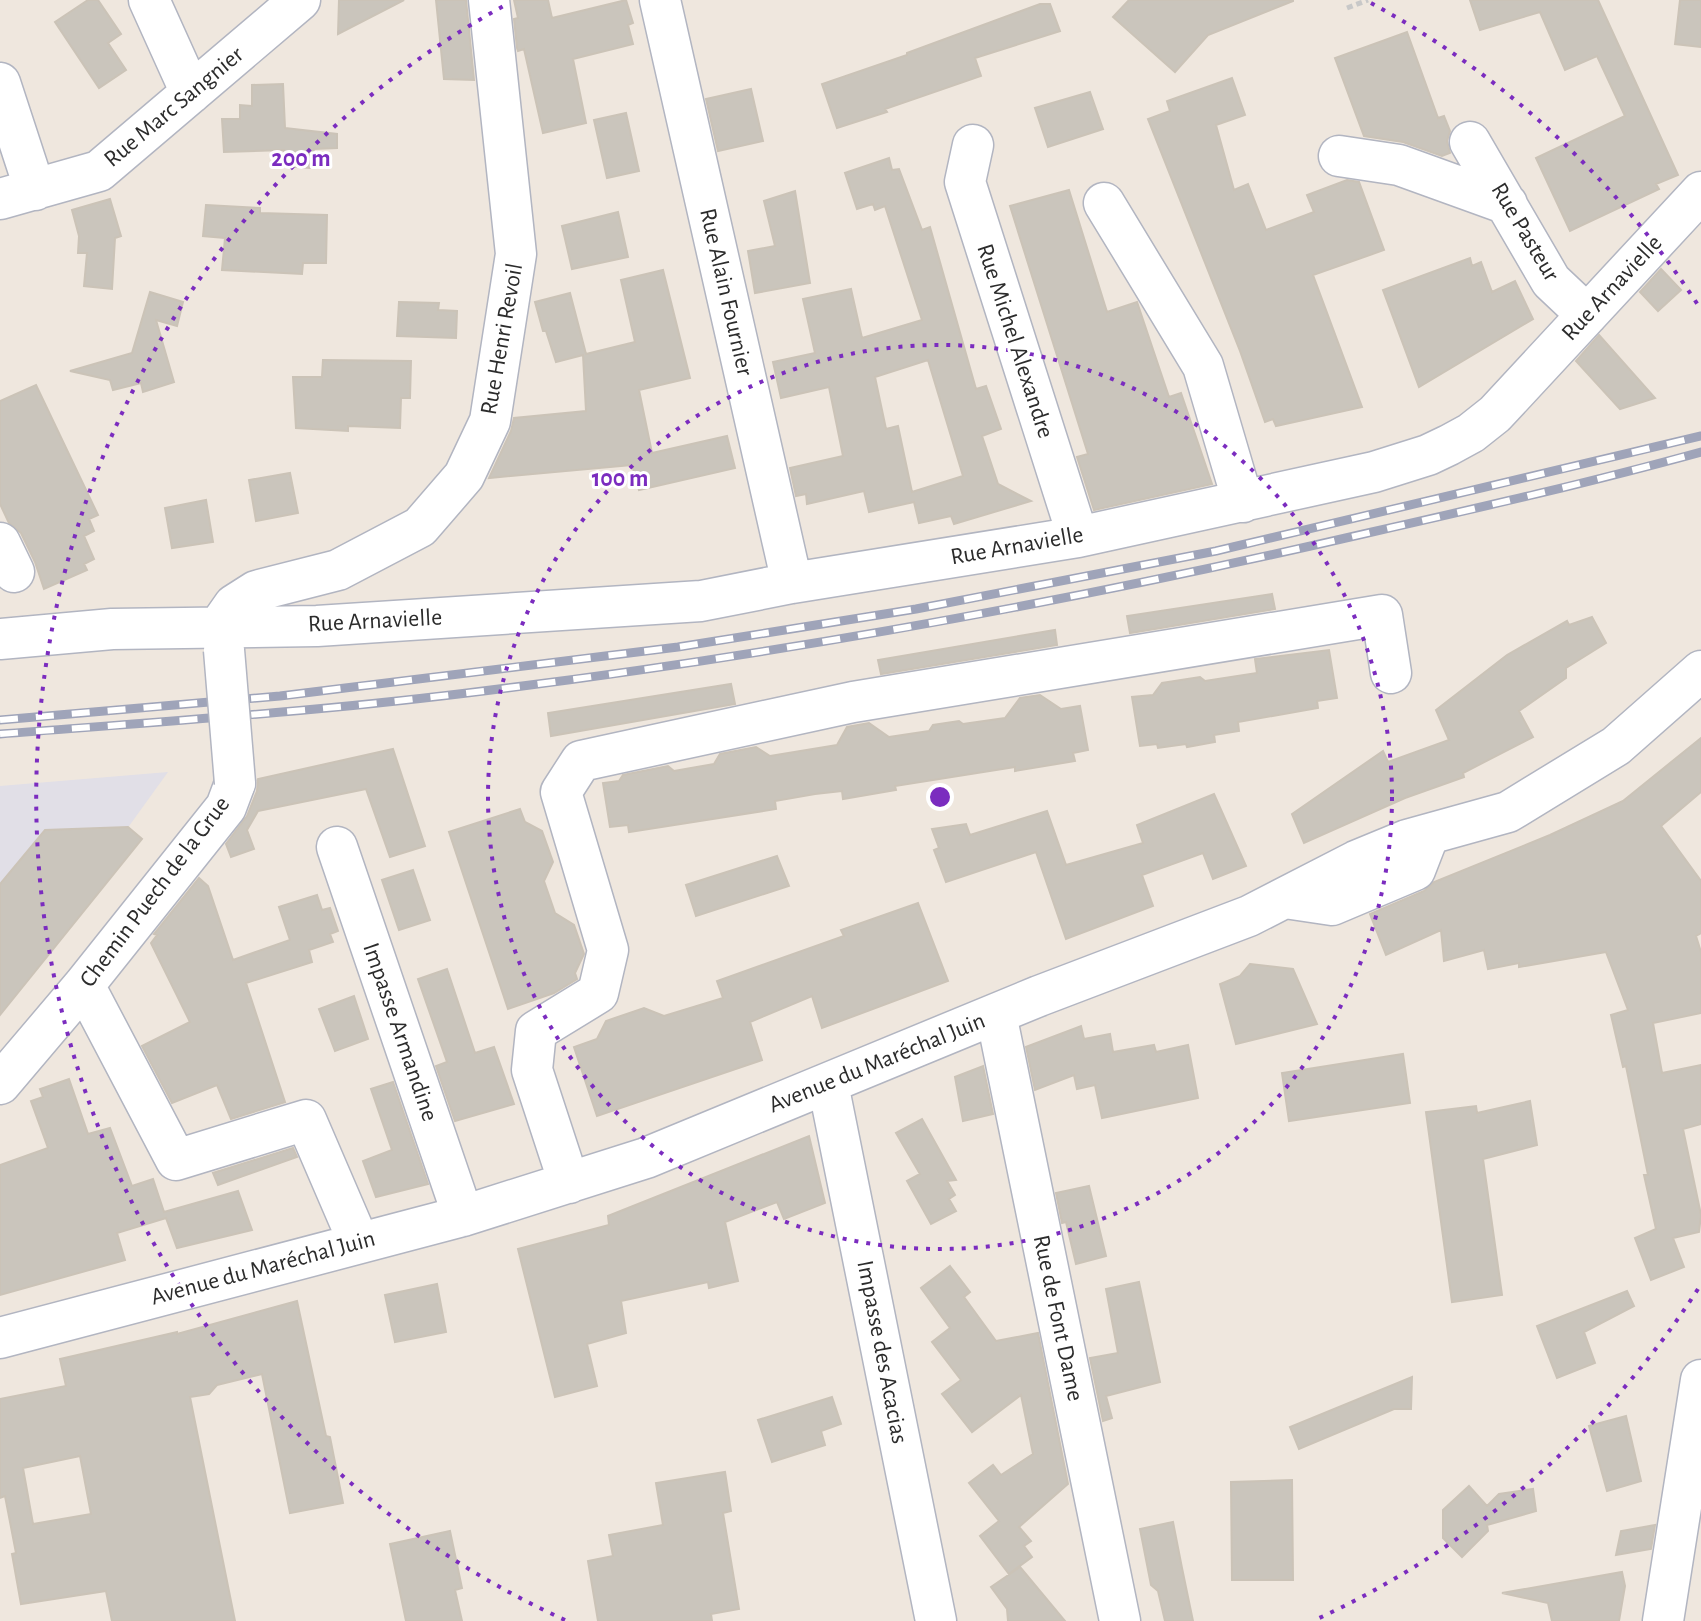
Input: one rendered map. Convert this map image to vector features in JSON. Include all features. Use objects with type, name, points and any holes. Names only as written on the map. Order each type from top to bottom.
[{"type":"street","points":[[149,0],[191,93]]},
{"type":"street","name":"Rue Marc Sangnier","points":[[0,83],[17,195],[99,171],[300,0]]},
{"type":"street","name":"Rue Henri Revoil","points":[[222,638],[234,605],[256,591],[338,570],[420,527],[464,476],[490,421],[516,254],[489,0]]},
{"type":"street","name":"Rue Alain Fournier","points":[[660,0],[792,583]]},
{"type":"street","name":"Rue Pasteur","points":[[1470,142],[1551,281],[1587,315]]},
{"type":"street","name":"Rue Michel Alexandre","points":[[973,145],[965,182],[1078,537]]},
{"type":"street","points":[[1339,156],[1399,165],[1507,204]]},
{"type":"street","name":"Rue Arnavielle","points":[[0,639],[112,629],[222,638],[317,626],[701,601],[792,583],[1078,537],[1374,472],[1428,455],[1471,433],[1495,414],[1701,192]]},
{"type":"street","points":[[1104,203],[1203,366],[1243,502]]},
{"type":"street","points":[[569,1183],[532,1070],[536,1031],[598,993],[608,950],[561,792],[581,761],[853,702],[1382,615],[1391,673]]},
{"type":"street","name":"Chemin Puech de la Grue","points":[[0,1084],[84,985],[226,807],[235,783],[222,638]]},
{"type":"street","name":"Avenue du Maréchal Juin","points":[[0,1338],[463,1216],[646,1158],[996,1014],[1249,916],[1356,861],[1407,840],[1508,812],[1616,746],[1701,671]]},
{"type":"street","name":"Impasse Armandine","points":[[337,847],[463,1216]]},
{"type":"street","points":[[84,985],[176,1160],[306,1120],[359,1243]]},
{"type":"street","name":"Rue de Font Dame","points":[[996,1014],[1120,1621]]},
{"type":"street","name":"Impasse des Acacias","points":[[828,1084],[936,1621]]},
{"type":"street","points":[[1663,1621],[1701,1380]]},
{"type":"path","points":[[1347,8],[1368,0]]},
{"type":"shaded area","points":[[168,772],[0,1005],[0,786]]},
{"type":"building","points":[[88,0],[98,0],[121,34],[108,43],[126,70],[99,88],[55,22]]},
{"type":"building","points":[[339,0],[404,0],[338,34]]},
{"type":"building","points":[[436,0],[466,0],[474,80],[444,79]]},
{"type":"building","points":[[514,0],[548,0],[552,18],[626,0],[633,23],[628,25],[633,44],[573,59],[586,123],[543,133],[524,49],[518,51],[517,48],[514,19],[518,18]]},
{"type":"building","points":[[1129,0],[1293,1],[1208,35],[1175,72],[1113,17]]},
{"type":"building","points":[[1470,0],[1598,0],[1678,175],[1656,184],[1659,189],[1570,231],[1536,158],[1625,116],[1597,56],[1565,70],[1540,12],[1480,30]]},
{"type":"building","points":[[1680,0],[1701,0],[1701,47],[1675,44]]},
{"type":"building","points":[[1040,4],[1050,4],[1060,31],[975,58],[981,76],[837,128],[822,84]]},
{"type":"building","points":[[1407,32],[1438,118],[1444,116],[1450,131],[1447,141],[1450,153],[1442,156],[1403,142],[1364,136],[1335,58]]},
{"type":"building","points":[[1232,78],[1245,115],[1216,125],[1234,190],[1248,184],[1266,230],[1314,212],[1307,195],[1347,180],[1359,182],[1384,250],[1313,275],[1362,407],[1276,426],[1273,419],[1265,422],[1148,119],[1170,111],[1167,101]]},
{"type":"building","points":[[283,84],[285,128],[337,134],[337,148],[314,149],[310,168],[283,166],[284,150],[224,152],[222,119],[240,119],[240,105],[252,106],[252,85]]},
{"type":"building","points":[[751,89],[763,141],[718,151],[706,99]]},
{"type":"building","points":[[1090,92],[1103,129],[1048,147],[1035,108]]},
{"type":"building","points":[[626,113],[639,171],[607,178],[594,120]]},
{"type":"building","points":[[889,158],[892,170],[899,169],[922,230],[930,227],[976,389],[986,386],[1001,429],[982,436],[998,484],[1031,501],[954,524],[951,516],[919,523],[914,502],[869,512],[864,491],[807,504],[806,494],[796,496],[790,468],[843,456],[829,387],[781,398],[773,362],[815,353],[803,299],[851,289],[862,338],[922,320],[885,206],[875,210],[873,204],[857,209],[845,173]],"holes":[[[928,360],[963,476],[912,492],[898,426],[886,429],[875,377]]]},
{"type":"building","points":[[1069,190],[1107,312],[1137,302],[1169,397],[1181,393],[1212,484],[1094,510],[1077,457],[1088,454],[1010,206]]},
{"type":"building","points":[[795,191],[810,283],[755,293],[748,251],[775,246],[764,201]]},
{"type":"building","points":[[110,199],[121,236],[115,238],[112,289],[84,286],[87,253],[78,253],[79,236],[72,210]]},
{"type":"building","points":[[206,205],[260,208],[260,213],[327,215],[326,263],[303,263],[302,274],[222,270],[225,238],[203,236]]},
{"type":"building","points":[[618,212],[628,257],[572,269],[562,226]]},
{"type":"building","points":[[1470,258],[1472,266],[1481,262],[1492,292],[1515,281],[1533,319],[1419,387],[1383,290]]},
{"type":"building","points":[[1661,269],[1681,290],[1658,311],[1640,292]]},
{"type":"building","points":[[663,270],[690,378],[639,390],[652,453],[727,436],[735,468],[639,490],[632,465],[489,478],[514,418],[586,411],[583,355],[556,362],[535,302],[570,293],[586,354],[635,342],[621,280]]},
{"type":"building","points":[[150,292],[183,302],[177,326],[156,320],[174,382],[143,392],[141,383],[113,390],[110,380],[70,371],[132,353]]},
{"type":"building","points":[[399,302],[439,303],[438,310],[457,311],[456,338],[397,336]]},
{"type":"building","points":[[1599,335],[1655,398],[1620,409],[1576,361]]},
{"type":"building","points":[[323,360],[411,361],[410,398],[401,398],[400,428],[348,426],[348,431],[296,428],[293,377],[322,377]]},
{"type":"building","points":[[36,385],[98,515],[89,519],[94,531],[84,536],[94,559],[84,564],[87,570],[44,589],[21,533],[9,523],[0,504],[0,401]]},
{"type":"building","points":[[290,473],[298,513],[256,521],[249,480]]},
{"type":"building","points":[[206,500],[213,542],[172,548],[165,508]]},
{"type":"building","points":[[1272,594],[1275,609],[1130,633],[1127,616]]},
{"type":"building","points":[[1592,617],[1606,643],[1566,668],[1566,678],[1519,711],[1533,737],[1463,773],[1464,777],[1405,798],[1304,843],[1292,814],[1383,751],[1388,762],[1449,740],[1436,710],[1507,655],[1567,621],[1569,625]]},
{"type":"building","points":[[1055,630],[1057,645],[881,674],[878,660]]},
{"type":"building","points":[[1329,650],[1337,698],[1317,701],[1318,708],[1238,722],[1239,731],[1214,735],[1215,742],[1187,747],[1186,744],[1158,748],[1157,744],[1140,746],[1132,697],[1153,695],[1162,683],[1200,677],[1205,681],[1257,673],[1255,659]]},
{"type":"building","points":[[731,684],[735,704],[551,736],[548,713]]},
{"type":"building","points":[[1040,695],[1061,709],[1080,706],[1088,750],[1073,753],[1075,761],[895,786],[896,790],[843,799],[842,791],[815,794],[775,801],[776,809],[629,832],[628,825],[610,827],[603,783],[619,781],[623,775],[668,766],[674,771],[714,764],[720,754],[756,747],[770,756],[837,745],[847,727],[869,723],[889,737],[929,731],[933,725],[1005,718],[1020,698]]},
{"type":"building","points":[[1701,738],[1701,792],[1661,826],[1701,881],[1701,933],[1696,936],[1701,952],[1701,1013],[1653,1023],[1662,1073],[1701,1065],[1701,1124],[1683,1129],[1701,1215],[1699,1232],[1673,1238],[1684,1267],[1651,1280],[1635,1238],[1656,1229],[1644,1175],[1648,1175],[1626,1066],[1623,1067],[1611,1015],[1628,1010],[1606,952],[1519,967],[1519,963],[1488,969],[1484,950],[1444,961],[1441,930],[1386,955],[1370,914],[1424,891],[1434,882],[1550,835],[1623,801]]},
{"type":"building","points":[[393,749],[425,846],[390,857],[366,789],[258,811],[247,830],[254,849],[231,857],[226,844],[247,816],[257,791],[258,779]]},
{"type":"building","points":[[1214,794],[1246,866],[1213,879],[1203,853],[1142,875],[1153,906],[1066,939],[1036,852],[946,882],[934,850],[939,848],[932,829],[966,824],[970,835],[1047,811],[1066,865],[1143,843],[1137,825]]},
{"type":"building","points":[[520,809],[525,822],[542,831],[553,862],[544,881],[555,913],[574,925],[584,954],[575,973],[577,979],[554,993],[508,1009],[449,832]]},
{"type":"building","points":[[128,827],[142,839],[0,1015],[0,884],[45,830]]},
{"type":"building","points":[[777,856],[789,886],[696,916],[686,885]]},
{"type":"building","points":[[413,870],[430,920],[399,930],[382,880]]},
{"type":"building","points":[[199,878],[208,886],[233,960],[290,940],[279,907],[317,895],[322,910],[330,908],[338,931],[330,934],[333,942],[309,950],[312,962],[246,983],[285,1102],[231,1119],[217,1085],[172,1103],[142,1046],[190,1022],[151,943],[157,935],[154,934]]},
{"type":"building","points":[[918,903],[948,981],[822,1028],[812,996],[750,1022],[762,1060],[597,1116],[574,1047],[597,1039],[606,1021],[644,1008],[664,1016],[723,998],[717,981],[844,936],[841,930]]},
{"type":"building","points":[[1250,964],[1293,969],[1317,1024],[1236,1044],[1220,984],[1240,976]]},
{"type":"building","points":[[447,969],[475,1053],[494,1047],[514,1104],[455,1121],[436,1066],[447,1062],[418,979]]},
{"type":"building","points":[[354,996],[368,1039],[335,1051],[319,1009]]},
{"type":"building","points":[[1081,1026],[1084,1039],[1110,1034],[1113,1052],[1154,1045],[1156,1052],[1188,1045],[1198,1098],[1102,1118],[1095,1085],[1077,1089],[1074,1075],[1035,1090],[1026,1047]]},
{"type":"building","points":[[1403,1054],[1410,1103],[1289,1121],[1282,1073]]},
{"type":"building","points":[[983,1066],[993,1114],[963,1121],[955,1077]]},
{"type":"building","points":[[69,1079],[88,1134],[110,1128],[132,1186],[153,1179],[164,1212],[238,1191],[252,1230],[177,1248],[166,1218],[117,1233],[125,1260],[0,1295],[0,1165],[48,1148],[31,1101],[43,1097],[40,1089]]},
{"type":"building","points":[[393,1082],[428,1184],[376,1197],[363,1161],[392,1150],[371,1089]]},
{"type":"building","points":[[1530,1101],[1537,1145],[1483,1159],[1502,1295],[1452,1302],[1426,1112],[1476,1106],[1477,1113]]},
{"type":"building","points":[[922,1119],[956,1180],[947,1181],[955,1195],[949,1199],[956,1211],[931,1224],[907,1181],[920,1174],[896,1133]]},
{"type":"building","points":[[809,1136],[825,1203],[784,1219],[777,1202],[725,1222],[738,1281],[709,1288],[708,1282],[621,1301],[626,1333],[587,1344],[597,1386],[555,1397],[518,1249],[609,1225],[608,1216]]},
{"type":"building","points":[[293,1148],[297,1157],[218,1185],[213,1173]]},
{"type":"building","points":[[1089,1186],[1106,1256],[1076,1264],[1056,1193]]},
{"type":"building","points":[[950,1266],[970,1292],[964,1297],[996,1341],[1038,1333],[1068,1484],[1019,1527],[1031,1541],[1024,1546],[1032,1557],[1009,1574],[980,1536],[999,1521],[969,1483],[993,1465],[1001,1475],[1033,1454],[1021,1395],[972,1432],[942,1394],[961,1380],[932,1342],[950,1328],[921,1288]]},
{"type":"building","points":[[1139,1282],[1160,1382],[1106,1396],[1112,1418],[1103,1421],[1090,1358],[1118,1353],[1106,1289]]},
{"type":"building","points":[[437,1284],[446,1332],[395,1342],[385,1295]]},
{"type":"building","points":[[1627,1291],[1634,1306],[1584,1332],[1595,1363],[1557,1378],[1537,1326]]},
{"type":"building","points":[[297,1301],[343,1503],[290,1513],[262,1374],[217,1385],[209,1394],[190,1397],[235,1621],[112,1621],[106,1591],[21,1604],[12,1554],[16,1553],[5,1496],[0,1498],[0,1399],[66,1386],[60,1359],[177,1334]],"holes":[[[80,1456],[91,1514],[33,1524],[23,1468]]]},
{"type":"building","points":[[1412,1377],[1411,1409],[1394,1409],[1299,1449],[1290,1427]]},
{"type":"building","points":[[832,1397],[841,1424],[821,1431],[825,1445],[772,1462],[758,1420]]},
{"type":"building","points":[[1626,1416],[1641,1481],[1607,1491],[1589,1426]]},
{"type":"building","points":[[725,1472],[731,1511],[723,1513],[739,1609],[711,1614],[712,1621],[598,1621],[588,1561],[613,1556],[609,1535],[663,1525],[656,1483]]},
{"type":"building","points":[[1292,1480],[1293,1580],[1232,1580],[1231,1482]]},
{"type":"building","points":[[1469,1486],[1487,1506],[1499,1494],[1533,1489],[1536,1511],[1487,1525],[1488,1531],[1462,1557],[1443,1538],[1443,1510]]},
{"type":"building","points":[[1173,1522],[1193,1621],[1165,1621],[1158,1591],[1151,1585],[1140,1529]]},
{"type":"building","points":[[1655,1525],[1651,1549],[1616,1555],[1621,1531]]},
{"type":"building","points":[[450,1531],[462,1588],[455,1590],[462,1621],[406,1621],[390,1544]]},
{"type":"building","points":[[1020,1567],[1065,1621],[1008,1621],[1007,1609],[991,1587]]},
{"type":"building","points":[[1622,1572],[1625,1586],[1619,1621],[1552,1621],[1548,1603],[1502,1593]]},
{"type":"railway","points":[[0,720],[280,696],[678,647],[916,609],[1216,551],[1701,436]]},
{"type":"railway","points":[[0,734],[409,700],[808,644],[1035,604],[1260,557],[1537,494],[1701,452]]}]
